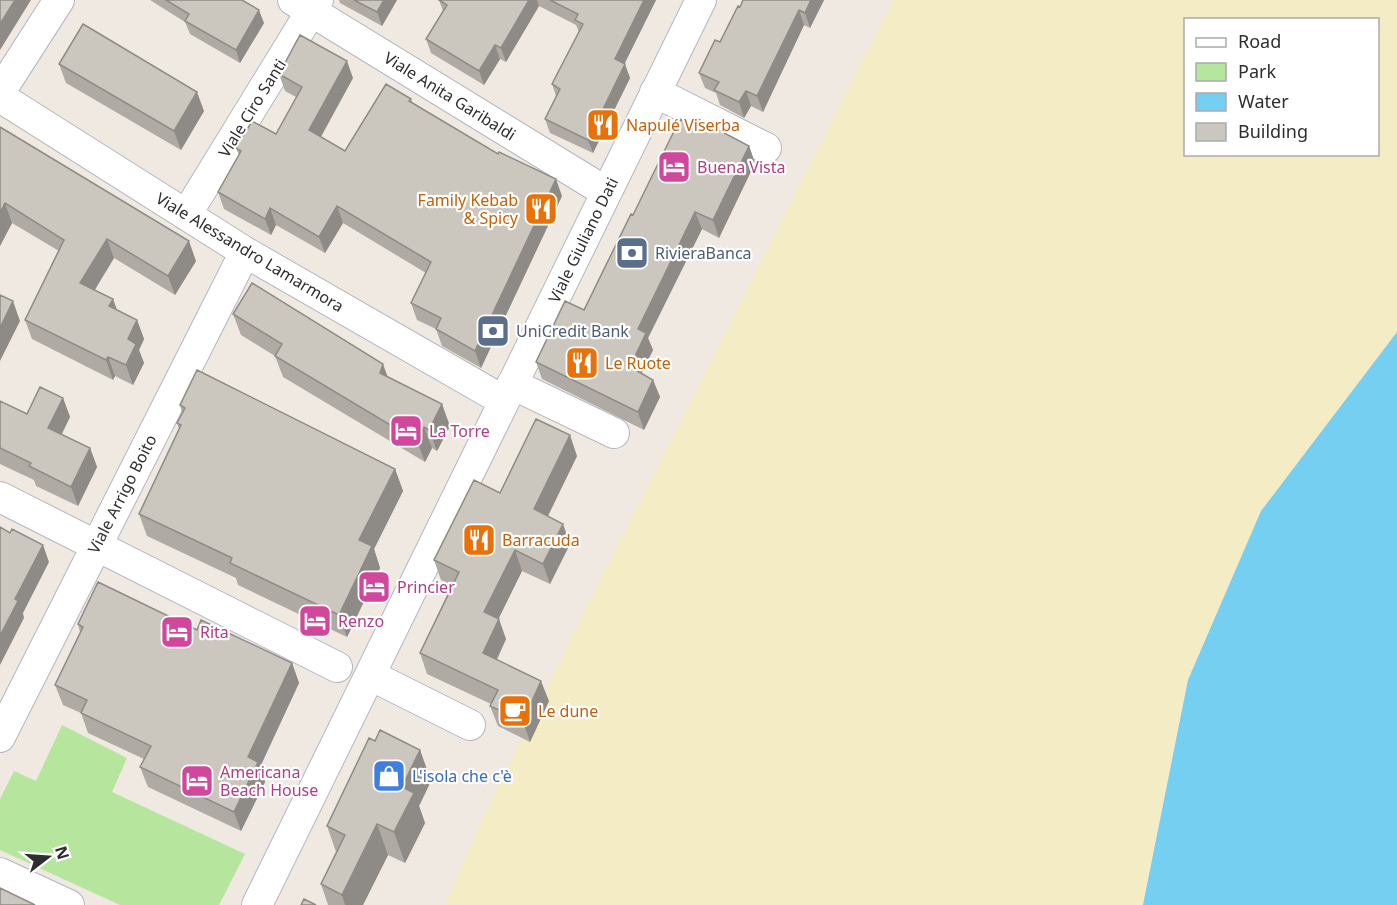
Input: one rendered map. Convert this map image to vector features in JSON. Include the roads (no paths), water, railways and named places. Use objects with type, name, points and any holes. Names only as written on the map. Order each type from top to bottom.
[{"type":"street","points":[[0,92],[59,0]]},
{"type":"street","name":"Viale Giuliano Dati","points":[[257,905],[700,0]]},
{"type":"street","name":"Viale Anita Garibaldi","points":[[308,4],[606,192]]},
{"type":"street","name":"Viale Ciro Santi","points":[[186,215],[308,4]]},
{"type":"street","points":[[655,92],[766,148]]},
{"type":"street","name":"Viale Alessandro Lamarmora","points":[[0,97],[245,252],[508,392],[614,433]]},
{"type":"street","name":"Viale Arrigo Boito","points":[[0,736],[245,252]]},
{"type":"street","points":[[0,497],[337,667]]},
{"type":"street","points":[[370,675],[470,725]]},
{"type":"street","points":[[0,873],[69,905]]},
{"type":"water","points":[[1397,332],[1397,905],[1143,905],[1188,680],[1261,511]]},
{"type":"place","name":"Napulé Viserba","points":[[603,125]]},
{"type":"place","name":"Buena Vista","points":[[674,167]]},
{"type":"place","name":"Family Kebab & Spicy","points":[[541,209]]},
{"type":"place","name":"RivieraBanca","points":[[632,253]]},
{"type":"place","name":"UniCredit Bank","points":[[493,331]]},
{"type":"place","name":"Le Ruote","points":[[582,363]]},
{"type":"place","name":"La Torre","points":[[406,431]]},
{"type":"place","name":"Barracuda","points":[[479,540]]},
{"type":"place","name":"Princier","points":[[374,587]]},
{"type":"place","name":"Renzo","points":[[315,621]]},
{"type":"place","name":"Rita","points":[[177,632]]},
{"type":"place","name":"Le dune","points":[[515,711]]},
{"type":"place","name":"L'isola che c'è","points":[[389,776]]},
{"type":"place","name":"Americana Beach House","points":[[197,781]]}]
